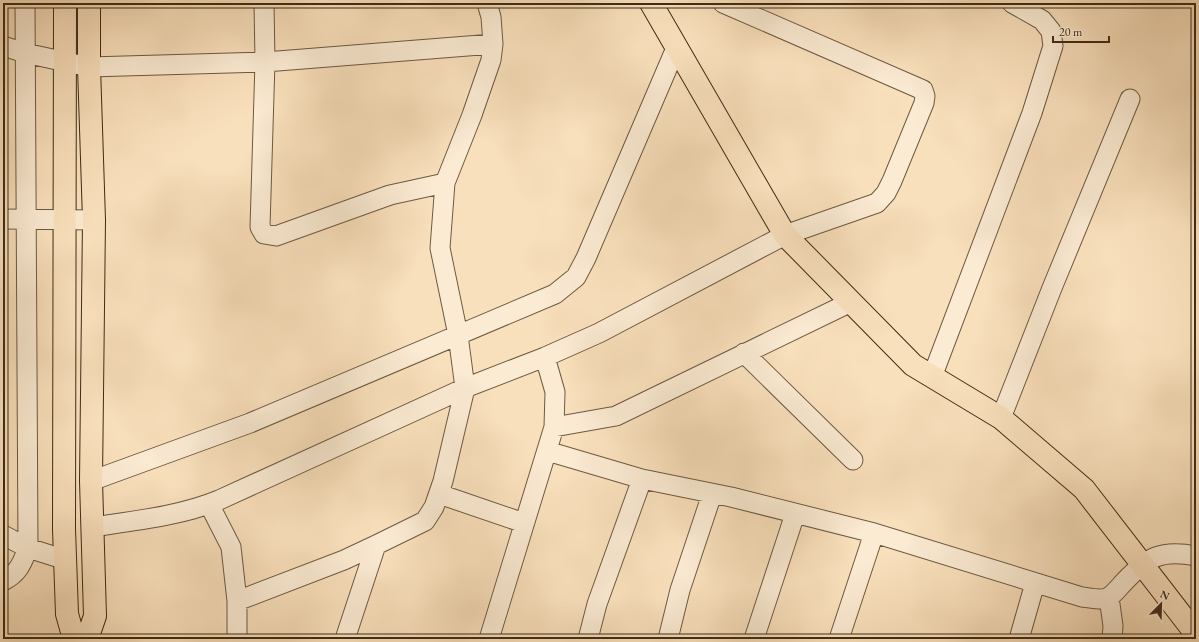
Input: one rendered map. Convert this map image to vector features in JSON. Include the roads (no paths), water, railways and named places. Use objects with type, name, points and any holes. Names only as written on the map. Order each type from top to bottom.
[{"type":"main road","points":[[65,3],[64,220],[66,560],[67,614],[74,639]]},
{"type":"main road","points":[[87,639],[95,616],[91,481],[94,220],[89,67],[89,3]]},
{"type":"main road","points":[[651,3],[785,235],[913,365],[1001,418],[1084,489],[1196,634]]},
{"type":"street","points":[[3,581],[14,575],[19,570],[28,548],[25,3]]},
{"type":"street","points":[[264,3],[265,62],[260,227],[264,234],[276,236],[390,195],[445,183]]},
{"type":"street","points":[[237,601],[344,560],[424,521],[431,514],[439,494],[465,388],[458,335],[440,248],[445,183],[475,108],[491,60],[493,44],[491,17],[487,3]]},
{"type":"street","points":[[92,527],[143,519],[208,504],[465,388],[545,357],[599,333],[785,235],[877,203],[886,193],[892,181],[925,96],[923,90],[914,84],[722,3]]},
{"type":"street","points":[[932,377],[1032,112],[1053,46],[1051,31],[1042,20],[1012,3]]},
{"type":"street","points":[[3,46],[25,53],[89,67],[265,62],[493,44]]},
{"type":"street","points":[[91,481],[250,423],[555,294],[576,277],[586,258],[676,48]]},
{"type":"street","points":[[1001,418],[1052,288],[1130,99]]},
{"type":"street","points":[[3,219],[94,220]]},
{"type":"street","points":[[554,427],[616,416],[851,302]]},
{"type":"street","points":[[744,354],[853,460]]},
{"type":"street","points":[[488,639],[554,427],[555,392],[545,357]]},
{"type":"street","points":[[547,451],[642,479],[712,494],[874,533],[1082,597],[1095,599],[1109,597],[1142,564],[1164,554],[1175,553],[1196,556]]},
{"type":"street","points":[[588,639],[597,604],[642,479]]},
{"type":"street","points":[[439,494],[524,523]]},
{"type":"street","points":[[668,639],[680,590],[712,494]]},
{"type":"street","points":[[208,504],[231,547],[237,601],[237,639]]},
{"type":"street","points":[[754,639],[795,514]]},
{"type":"street","points":[[839,639],[874,533]]},
{"type":"street","points":[[3,535],[28,548],[66,560]]},
{"type":"street","points":[[350,638],[376,545]]},
{"type":"street","points":[[1019,639],[1035,583]]},
{"type":"street","points":[[1109,597],[1113,626],[1112,639]]}]
